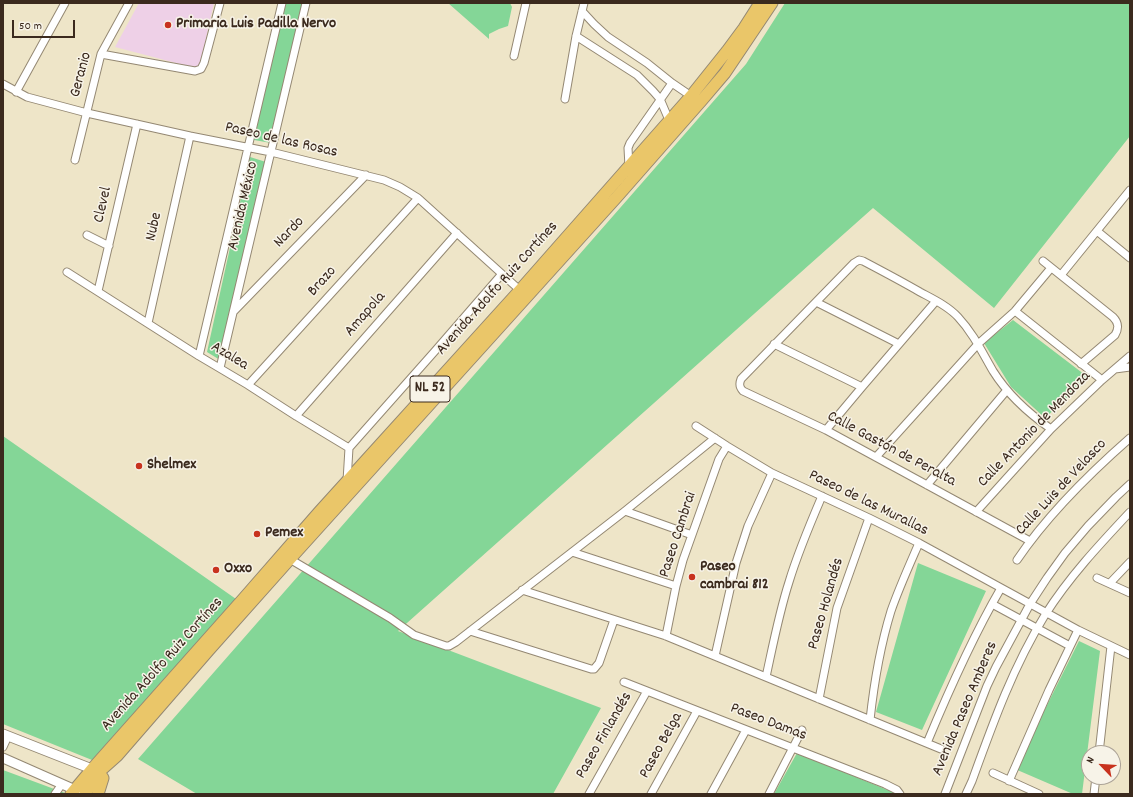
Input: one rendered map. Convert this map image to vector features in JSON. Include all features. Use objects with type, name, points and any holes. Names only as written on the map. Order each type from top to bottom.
[{"type":"main road","name":"Avenida Adolfo Ruiz Cortínes","points":[[80,793],[96,774],[103,758],[286,556],[346,482],[523,293],[628,167],[677,121],[691,96],[727,51],[760,3]]},
{"type":"main road","points":[[96,774],[117,756],[286,556],[523,293],[650,159],[677,121],[725,73],[772,3]]},
{"type":"main road","name":"Avenida Adolfo Ruiz Cortínes","points":[[96,774],[98,794]]},
{"type":"street","points":[[16,92],[65,3]]},
{"type":"street","name":"Geranio","points":[[75,160],[101,54],[129,3]]},
{"type":"street","points":[[101,54],[195,71],[201,69],[204,63],[220,3]]},
{"type":"street","name":"Avenida México","points":[[199,356],[282,3]]},
{"type":"street","name":"Avenida México","points":[[220,368],[306,3]]},
{"type":"street","points":[[565,99],[576,36],[584,3]]},
{"type":"street","points":[[514,56],[525,4]]},
{"type":"street","points":[[582,11],[608,37],[647,63],[691,96]]},
{"type":"street","points":[[576,36],[636,76],[660,99],[677,121]]},
{"type":"street","points":[[628,167],[628,151],[630,143],[672,83]]},
{"type":"street","name":"Paseo de las Rosas","points":[[3,84],[27,97],[190,136],[271,152],[384,180],[400,187],[418,198],[501,275],[523,293]]},
{"type":"street","name":"Clevel","points":[[98,291],[137,124]]},
{"type":"street","name":"Nube","points":[[148,323],[190,136]]},
{"type":"street","name":"Nardo","points":[[233,311],[366,175]]},
{"type":"street","points":[[1061,275],[1130,190]]},
{"type":"street","name":"Brazo","points":[[248,385],[418,198]]},
{"type":"street","points":[[1097,231],[1130,258]]},
{"type":"street","name":"Amapola","points":[[296,416],[457,233]]},
{"type":"street","points":[[87,235],[109,246]]},
{"type":"street","points":[[862,387],[774,344],[854,263],[859,260],[863,260],[936,301],[958,316],[968,328],[994,372],[1007,390],[1031,415],[1051,429]]},
{"type":"street","points":[[1043,261],[1117,321],[1118,331],[1115,335],[1081,364]]},
{"type":"street","points":[[876,457],[978,344],[1015,311],[1051,268]]},
{"type":"street","name":"Azalea","points":[[67,272],[199,356],[349,448]]},
{"type":"street","points":[[346,482],[349,448],[501,275]]},
{"type":"street","points":[[826,430],[936,301]]},
{"type":"street","points":[[816,302],[899,344]]},
{"type":"street","points":[[1015,311],[1102,380]]},
{"type":"street","name":"Calle Gastón de Peralta","points":[[774,344],[741,379],[740,386],[743,391],[826,430],[1030,541]]},
{"type":"street","name":"Calle Antonio de Mendoza","points":[[976,512],[1051,429],[1102,380],[1115,369],[1127,367],[1130,356]]},
{"type":"street","points":[[927,485],[1007,390]]},
{"type":"street","name":"Paseo de las Murallas","points":[[696,426],[726,446],[772,473],[919,543],[1078,630],[1130,655]]},
{"type":"street","points":[[286,556],[390,618],[414,635],[446,646],[452,644],[470,631],[625,511],[715,438]]},
{"type":"street","name":"Calle Luis de Velasco","points":[[1017,560],[1030,541],[1084,480],[1130,438]]},
{"type":"street","name":"Paseo Cambrai","points":[[666,636],[683,560],[719,459],[726,446]]},
{"type":"street","points":[[715,656],[736,563],[748,526],[772,473]]},
{"type":"street","name":"Avenida Paseo Amberes","points":[[945,794],[987,686],[1021,619],[1065,553],[1088,526],[1130,484]]},
{"type":"street","points":[[766,677],[788,582],[800,547],[822,496]]},
{"type":"street","points":[[625,511],[692,535]]},
{"type":"street","name":"Avenida Paseo Amberes","points":[[966,794],[1005,693],[1037,628],[1077,571],[1130,512]]},
{"type":"street","name":"Paseo Holandés","points":[[819,699],[837,608],[869,518]]},
{"type":"street","points":[[870,720],[874,683],[881,647],[889,618],[904,577],[919,543]]},
{"type":"street","points":[[572,552],[676,586]]},
{"type":"street","points":[[1110,584],[1130,562]]},
{"type":"street","points":[[1097,578],[1130,593]]},
{"type":"street","points":[[927,743],[962,662],[1001,588]]},
{"type":"street","points":[[522,590],[666,636],[942,749]]},
{"type":"street","points":[[992,604],[1070,646]]},
{"type":"street","points":[[470,631],[594,669],[599,663],[614,620]]},
{"type":"street","points":[[1009,781],[1037,716],[1078,630]]},
{"type":"street","points":[[1100,745],[1111,646]]},
{"type":"street","name":"Paseo Damas","points":[[624,682],[885,784],[900,794]]},
{"type":"street","name":"Paseo Finlandés","points":[[589,794],[647,691]]},
{"type":"street","name":"Paseo Belga","points":[[651,794],[697,711]]},
{"type":"street","points":[[712,794],[746,730]]},
{"type":"street","points":[[768,794],[794,748],[802,730]]},
{"type":"street","points":[[3,747],[6,735],[96,774]]},
{"type":"street","points":[[3,758],[80,793]]},
{"type":"street","points":[[993,773],[1039,794]]},
{"type":"street","points":[[55,794],[62,784]]},
{"type":"shaded area","name":"Primaria Luis Padilla Nervo","points":[[139,3],[214,3],[199,69],[115,47]]},
{"type":"green space","points":[[285,3],[303,3],[271,143],[254,140]]},
{"type":"green space","points":[[448,3],[510,3],[512,7],[508,26],[489,34],[489,39]]},
{"type":"green space","points":[[785,3],[1130,3],[1130,136],[994,308],[873,208],[398,631],[601,708],[553,794],[197,794],[138,759],[746,64]]},
{"type":"green space","points":[[250,157],[266,162],[220,360],[207,352]]},
{"type":"green space","points":[[1013,320],[1089,378],[1045,418],[1011,387],[984,343]]},
{"type":"green space","points":[[3,436],[236,599],[92,760],[3,724]]},
{"type":"green space","points":[[918,563],[986,591],[922,730],[876,712]]},
{"type":"green space","points":[[1079,641],[1100,651],[1088,745],[1081,745],[1081,785],[1083,785],[1082,794],[1073,794],[1015,769]]},
{"type":"green space","points":[[797,753],[895,793],[895,794],[774,794]]},
{"type":"green space","points":[[3,770],[65,793],[3,794]]},
{"type":"place","name":"Primaria Luis Padilla Nervo","points":[[168,25]]},
{"type":"place","name":"Shelmex","points":[[139,466]]},
{"type":"place","name":"Pemex","points":[[257,534]]},
{"type":"place","name":"Oxxo","points":[[216,570]]},
{"type":"place","name":"Paseo cambrai 812","points":[[692,577]]}]
